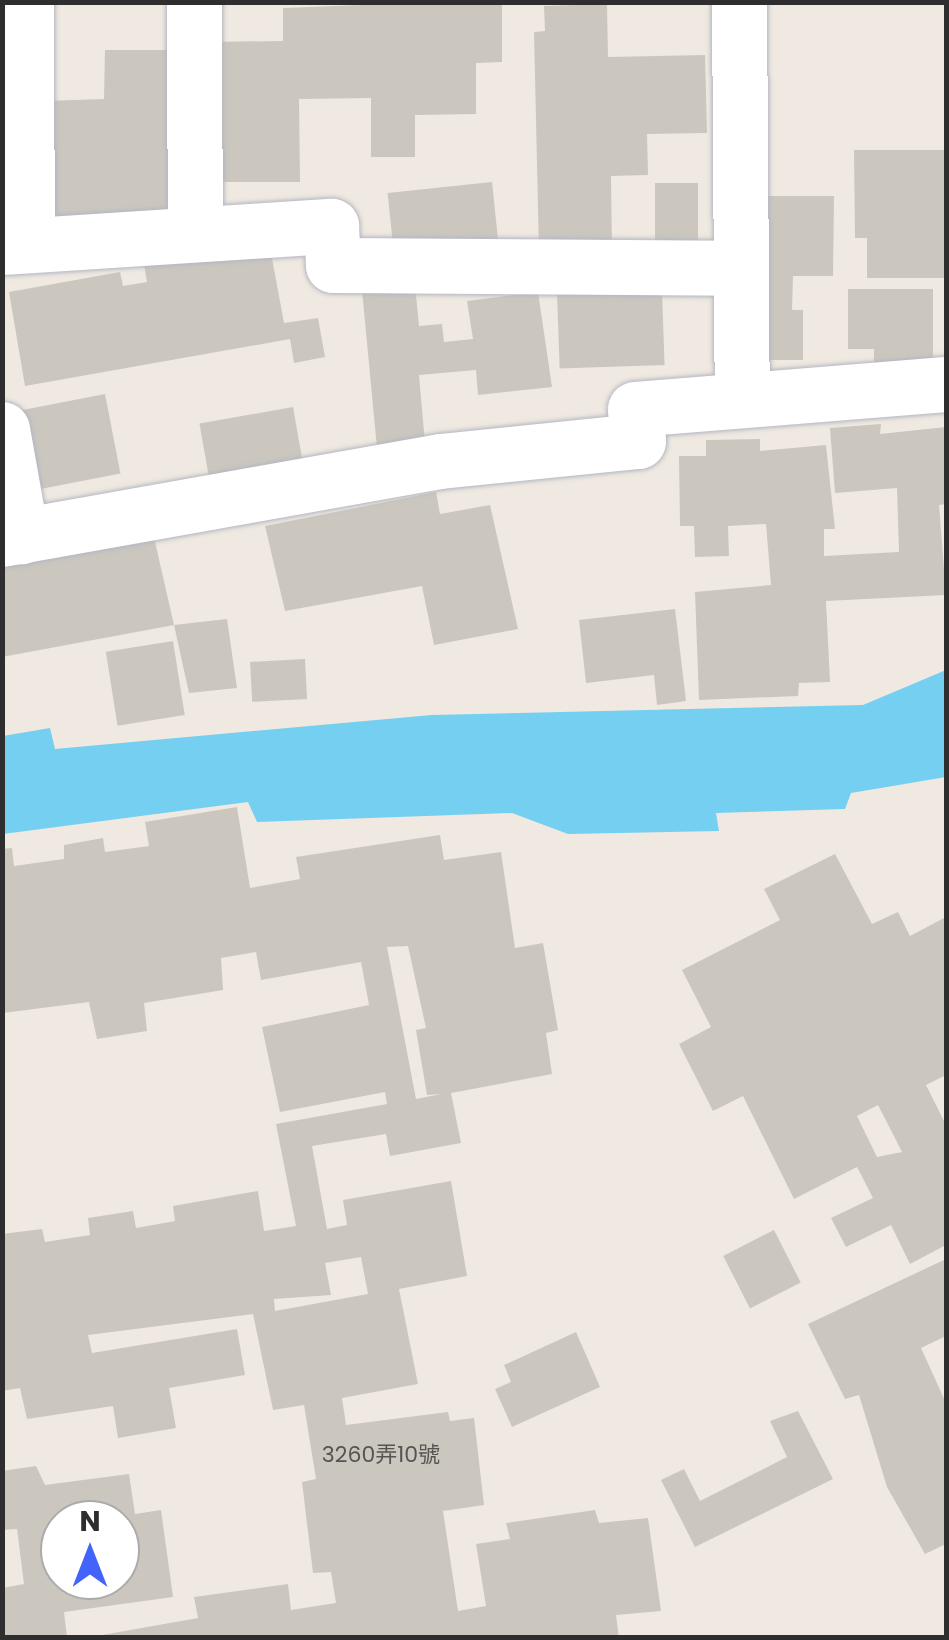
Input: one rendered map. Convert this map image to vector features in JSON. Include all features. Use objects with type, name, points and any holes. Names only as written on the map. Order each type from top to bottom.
[{"type":"street","points":[[26,2],[15,245],[331,226],[334,265],[741,268]]},
{"type":"street","points":[[194,2],[195,232]]},
{"type":"street","points":[[739,2],[742,400]]},
{"type":"street","points":[[2,429],[12,537],[440,462],[638,441],[635,408],[946,384]]},
{"type":"water","points":[[946,670],[946,777],[851,793],[845,809],[716,813],[719,831],[568,834],[512,813],[257,822],[248,802],[3,834],[3,736],[50,728],[55,749],[432,715],[863,705]]},
{"type":"building","points":[[502,2],[502,62],[476,63],[476,114],[415,115],[415,157],[371,157],[371,98],[299,99],[300,182],[208,182],[207,42],[283,41],[283,8]]},
{"type":"building","points":[[607,4],[608,57],[705,55],[707,133],[647,134],[648,175],[611,176],[612,250],[539,252],[534,32],[545,31],[544,6]]},
{"type":"building","points":[[105,50],[170,50],[173,222],[50,225],[45,101],[104,99]]},
{"type":"building","points":[[854,150],[946,150],[946,278],[867,278],[867,238],[855,238]]},
{"type":"building","points":[[492,182],[498,243],[394,254],[388,193]]},
{"type":"building","points":[[655,183],[698,183],[698,254],[655,254]]},
{"type":"building","points":[[765,196],[834,196],[833,276],[793,276],[792,310],[803,310],[803,360],[763,360]]},
{"type":"building","points":[[269,242],[284,323],[318,318],[325,357],[294,363],[290,339],[25,386],[9,292],[120,272],[123,286],[147,282],[144,265]]},
{"type":"building","points":[[415,285],[419,326],[442,324],[444,342],[473,339],[467,301],[538,292],[552,387],[478,395],[476,370],[419,375],[425,443],[377,448],[362,290]]},
{"type":"building","points":[[848,289],[933,289],[933,378],[874,378],[874,349],[848,349]]},
{"type":"building","points":[[662,291],[665,365],[560,369],[557,295]]},
{"type":"building","points":[[105,394],[120,474],[38,490],[23,410]]},
{"type":"building","points":[[293,407],[304,470],[211,487],[199,423]]},
{"type":"building","points":[[881,424],[880,434],[946,427],[946,504],[939,505],[946,595],[826,601],[830,682],[799,683],[798,696],[699,700],[695,592],[771,585],[766,524],[728,526],[729,556],[695,557],[694,526],[680,526],[679,456],[706,456],[706,440],[760,439],[760,451],[826,445],[835,529],[824,529],[824,556],[899,552],[897,488],[835,493],[830,428]]},
{"type":"building","points":[[436,492],[440,514],[490,505],[518,629],[434,645],[422,586],[285,611],[265,526]]},
{"type":"building","points":[[153,533],[174,625],[2,657],[5,557]]},
{"type":"building","points":[[675,609],[686,701],[657,705],[654,675],[586,683],[579,620]]},
{"type":"building","points":[[227,619],[237,688],[189,693],[174,625]]},
{"type":"building","points":[[173,641],[185,715],[118,726],[106,652]]},
{"type":"building","points":[[305,659],[307,699],[252,702],[250,662]]},
{"type":"building","points":[[237,807],[250,888],[300,879],[296,857],[440,835],[444,860],[501,852],[515,948],[543,943],[558,1030],[546,1033],[552,1074],[451,1093],[461,1143],[390,1156],[386,1134],[312,1146],[327,1229],[347,1225],[343,1200],[451,1181],[467,1276],[399,1289],[418,1384],[342,1398],[346,1425],[448,1412],[450,1421],[474,1418],[484,1505],[443,1511],[458,1611],[486,1606],[476,1544],[510,1539],[506,1523],[595,1510],[599,1523],[648,1518],[661,1611],[616,1615],[619,1638],[85,1638],[198,1618],[194,1597],[288,1584],[291,1610],[336,1603],[331,1572],[313,1573],[302,1482],[316,1479],[304,1405],[273,1410],[253,1314],[88,1335],[92,1353],[237,1329],[245,1375],[169,1388],[176,1428],[118,1438],[113,1406],[27,1419],[20,1388],[2,1391],[2,1234],[42,1229],[45,1242],[90,1235],[88,1218],[133,1211],[136,1228],[175,1221],[173,1206],[258,1191],[264,1231],[296,1226],[276,1124],[387,1104],[385,1092],[280,1112],[262,1027],[369,1005],[361,962],[261,980],[256,952],[221,958],[223,990],[144,1003],[147,1031],[97,1039],[89,1002],[3,1013],[2,849],[12,848],[14,866],[64,859],[64,845],[103,838],[105,852],[149,846],[145,822]],"holes":[[[408,946],[426,1028],[416,1030],[427,1095],[441,1094],[416,1099],[387,947]],[[361,1257],[368,1294],[275,1311],[274,1299],[331,1295],[325,1263]]]},
{"type":"building","points":[[835,854],[872,924],[898,912],[910,936],[946,917],[946,1075],[926,1085],[946,1125],[946,1245],[910,1264],[891,1225],[846,1247],[831,1218],[873,1198],[857,1167],[794,1199],[743,1096],[713,1111],[679,1044],[711,1027],[682,970],[780,920],[764,889]],"holes":[[[878,1105],[902,1152],[877,1157],[857,1116]]]},
{"type":"building","points":[[774,1230],[801,1283],[750,1308],[723,1256]]},
{"type":"building","points":[[946,1259],[946,1336],[921,1348],[946,1403],[946,1544],[925,1554],[887,1487],[859,1395],[845,1399],[808,1324]]},
{"type":"building","points":[[576,1332],[600,1387],[512,1427],[495,1389],[511,1382],[504,1365]]},
{"type":"building","points":[[798,1411],[833,1479],[695,1547],[661,1480],[684,1469],[700,1501],[787,1457],[770,1421]]},
{"type":"building","points":[[36,1466],[45,1485],[129,1474],[133,1500],[40,1500],[40,1600],[140,1600],[140,1513],[161,1510],[173,1597],[64,1612],[67,1638],[2,1638],[2,1588],[24,1584],[17,1529],[2,1530],[2,1471]]}]
